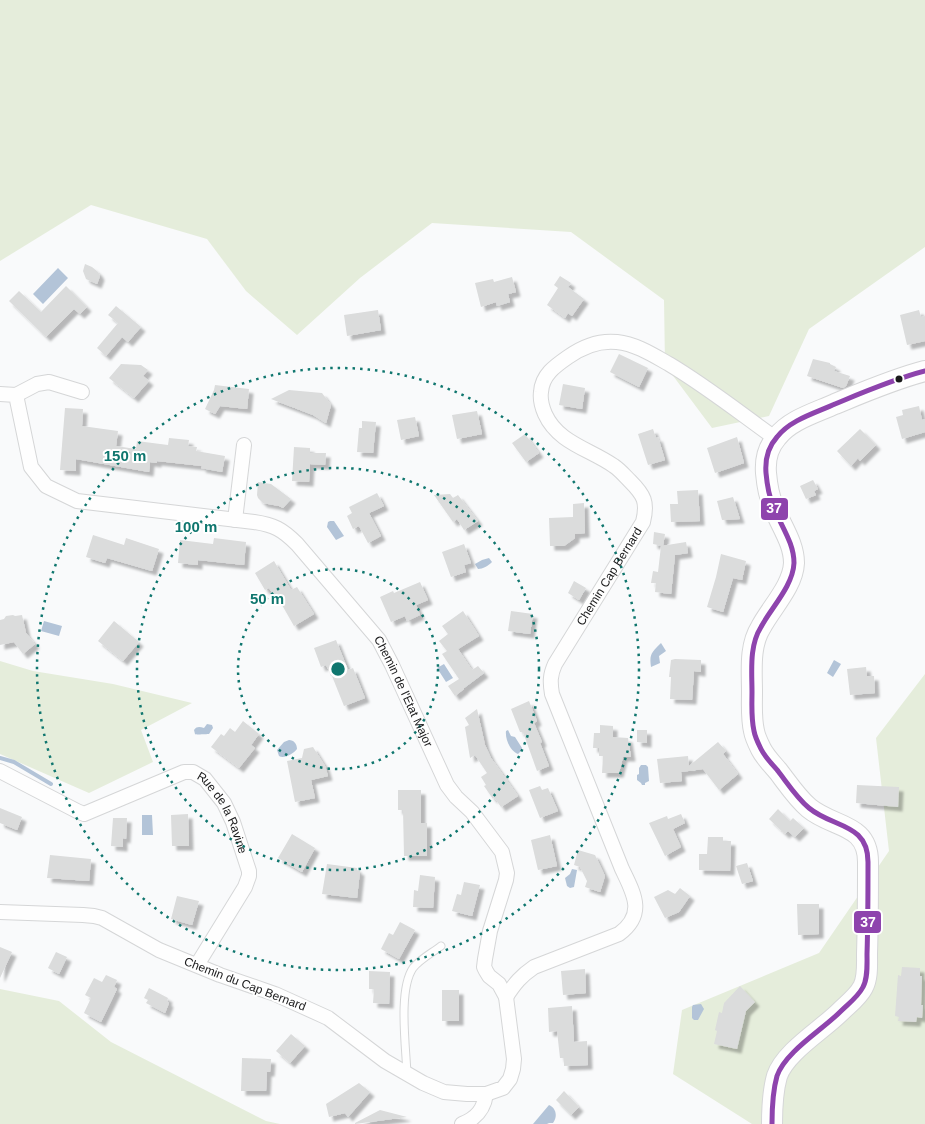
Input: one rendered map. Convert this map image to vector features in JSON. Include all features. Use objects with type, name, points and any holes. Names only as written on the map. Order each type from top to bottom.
[{"type":"street","name":"Chemin Cap Bernard","points":[[506,998],[514,984],[523,974],[534,967],[619,934],[626,929],[632,922],[636,904],[552,694],[550,681],[554,664],[643,522],[646,504],[638,489],[614,466],[569,441],[548,420],[541,402],[542,382],[553,367],[578,350],[608,341],[630,344],[687,375],[775,438]]},
{"type":"street","points":[[772,1124],[772,1105],[777,1076],[789,1057],[857,996],[864,985],[868,933],[868,858],[864,841],[856,832],[808,808],[761,750],[754,732],[752,660],[754,645],[760,627],[785,588],[794,567],[794,554],[767,489],[767,454],[775,438],[788,426],[881,385],[925,372]]},
{"type":"street","points":[[0,394],[16,396],[37,384],[49,382],[82,392]]},
{"type":"street","name":"Chemin de l'Etat Major","points":[[16,396],[31,467],[46,486],[77,501],[267,524],[278,528],[288,535],[379,640],[447,785],[456,797],[472,812],[502,852],[507,873],[506,880],[490,931],[484,967],[489,976],[499,984],[506,998],[514,1060]]},
{"type":"street","points":[[235,520],[244,445]]},
{"type":"street","name":"Rue de la Ravine","points":[[0,771],[84,814],[184,772],[193,772],[205,780],[224,803],[234,822],[249,876],[245,887],[197,965]]},
{"type":"street","name":"Chemin du Cap Bernard","points":[[0,912],[83,915],[102,918],[159,950],[220,975],[275,994],[328,1018],[385,1061],[423,1083],[444,1092],[486,1094],[503,1088],[510,1079],[514,1060]]},
{"type":"street","points":[[462,1124],[478,1115],[484,1104],[486,1094]]},
{"type":"lane","points":[[407,1074],[405,992],[412,970],[418,963],[441,946]]},
{"type":"green space","points":[[0,0],[925,0],[925,247],[809,329],[769,416],[712,428],[665,365],[664,300],[571,232],[432,223],[360,278],[297,335],[246,291],[207,239],[91,205],[0,261]]},
{"type":"green space","points":[[0,661],[33,671],[113,684],[192,703],[141,730],[153,762],[89,793],[0,754]]},
{"type":"green space","points":[[925,674],[925,1124],[752,1124],[673,1074],[682,1010],[819,953],[889,851],[876,738]]},
{"type":"green space","points":[[0,989],[59,1001],[111,1042],[266,1121],[280,1124],[0,1124]]},
{"type":"water","points":[[58,268],[68,278],[43,304],[33,294]]},
{"type":"water","points":[[330,521],[334,521],[344,536],[336,540],[327,527]]},
{"type":"water","points":[[489,558],[492,562],[478,569],[475,564]]},
{"type":"water","points":[[44,621],[62,626],[59,636],[41,631]]},
{"type":"water","points":[[661,643],[666,651],[659,656],[660,663],[651,667],[650,659],[652,654]]},
{"type":"water","points":[[834,660],[841,664],[833,677],[827,673]]},
{"type":"water","points":[[444,664],[453,678],[446,682],[437,668]]},
{"type":"water","points":[[207,724],[212,725],[213,728],[209,734],[195,734],[195,729],[199,727],[204,728]]},
{"type":"water","points":[[508,730],[522,748],[518,754],[507,741],[506,731]]},
{"type":"water","points":[[289,740],[295,743],[297,749],[288,756],[279,756],[277,750],[284,742]]},
{"type":"water","points":[[641,765],[648,767],[649,781],[645,785],[642,785],[637,780]]},
{"type":"water","points":[[142,815],[152,815],[153,835],[142,835]]},
{"type":"water","points":[[572,869],[577,870],[574,887],[570,888],[567,886],[565,878]]},
{"type":"water","points":[[701,1004],[704,1009],[698,1020],[694,1020],[692,1018],[692,1007],[693,1005]]},
{"type":"water","points":[[549,1105],[556,1112],[553,1123],[533,1124]]},
{"type":"building","points":[[85,264],[98,272],[100,276],[97,284],[86,279],[83,271]]},
{"type":"building","points":[[560,276],[571,283],[568,287],[584,299],[572,316],[568,313],[565,318],[547,305],[558,288],[554,285]]},
{"type":"building","points":[[512,277],[516,292],[508,294],[510,302],[497,306],[496,302],[481,307],[475,283],[493,279],[494,282]]},
{"type":"building","points":[[66,286],[87,307],[80,314],[74,309],[46,337],[9,301],[19,291],[41,312]]},
{"type":"building","points":[[116,306],[141,327],[128,342],[122,337],[106,356],[97,348],[118,323],[108,315]]},
{"type":"building","points":[[378,310],[381,330],[347,336],[344,315]]},
{"type":"building","points":[[919,310],[921,317],[925,316],[925,341],[907,345],[900,315]]},
{"type":"building","points":[[619,354],[648,368],[639,387],[610,372]]},
{"type":"building","points":[[813,359],[830,363],[836,367],[834,371],[850,376],[846,386],[843,388],[807,376]]},
{"type":"building","points":[[121,364],[141,365],[148,370],[143,376],[149,381],[134,398],[109,378]]},
{"type":"building","points":[[563,384],[585,388],[582,409],[559,405]]},
{"type":"building","points":[[215,385],[249,389],[247,409],[220,406],[215,414],[205,409]]},
{"type":"building","points":[[289,390],[322,393],[331,405],[326,423],[313,415],[271,399]]},
{"type":"building","points":[[919,406],[922,420],[925,419],[925,432],[902,439],[896,417],[903,415],[902,410]]},
{"type":"building","points":[[65,408],[83,409],[82,426],[118,431],[116,446],[136,449],[137,441],[168,445],[169,438],[189,440],[188,446],[197,447],[196,451],[225,456],[222,472],[201,468],[202,466],[157,461],[157,463],[150,462],[149,472],[76,459],[76,471],[60,470]]},
{"type":"building","points":[[477,411],[482,434],[457,439],[452,415]]},
{"type":"building","points":[[415,417],[419,436],[401,440],[397,420]]},
{"type":"building","points":[[362,421],[376,422],[373,453],[357,452],[359,428],[362,428]]},
{"type":"building","points":[[653,429],[656,438],[658,437],[665,460],[648,465],[638,434]]},
{"type":"building","points":[[860,429],[876,445],[860,461],[858,458],[851,466],[837,451]]},
{"type":"building","points":[[525,434],[539,453],[526,462],[512,443]]},
{"type":"building","points":[[737,437],[744,463],[715,473],[707,448]]},
{"type":"building","points":[[294,447],[310,448],[310,453],[326,453],[325,465],[310,464],[309,482],[292,481]]},
{"type":"building","points":[[813,480],[818,489],[814,491],[816,495],[806,499],[800,486]]},
{"type":"building","points":[[258,482],[271,484],[291,499],[283,508],[263,503],[257,495]]},
{"type":"building","points":[[698,490],[700,521],[671,522],[670,504],[678,504],[677,491]]},
{"type":"building","points":[[377,493],[384,506],[369,513],[381,536],[368,543],[359,526],[353,529],[347,516],[352,513],[349,507]]},
{"type":"building","points":[[450,494],[453,498],[458,495],[478,521],[464,530],[457,519],[453,522],[434,495]]},
{"type":"building","points":[[733,497],[740,519],[722,520],[717,501]]},
{"type":"building","points":[[584,503],[585,533],[575,534],[575,538],[564,546],[550,546],[549,518],[573,517],[573,504]]},
{"type":"building","points":[[654,532],[665,534],[663,546],[653,544]]},
{"type":"building","points":[[93,535],[124,545],[126,538],[159,549],[152,571],[107,558],[105,563],[86,557]]},
{"type":"building","points":[[214,538],[246,542],[244,565],[198,560],[198,565],[178,563],[180,540],[213,544]]},
{"type":"building","points":[[686,542],[688,553],[675,555],[671,594],[655,592],[656,583],[651,583],[653,571],[658,572],[661,546]]},
{"type":"building","points":[[464,544],[471,563],[464,565],[466,572],[451,577],[442,552]]},
{"type":"building","points":[[721,554],[746,561],[742,580],[733,578],[723,612],[707,607]]},
{"type":"building","points":[[274,561],[291,590],[297,587],[314,614],[294,626],[278,598],[276,599],[269,588],[265,590],[255,573]]},
{"type":"building","points":[[574,581],[586,588],[579,600],[568,593]]},
{"type":"building","points":[[420,582],[428,600],[416,605],[420,615],[407,621],[405,616],[391,622],[380,597]]},
{"type":"building","points":[[463,611],[479,636],[458,649],[472,670],[478,666],[484,673],[455,696],[448,686],[459,679],[442,654],[447,651],[439,641],[448,634],[442,626]]},
{"type":"building","points":[[511,611],[533,614],[530,634],[508,631]]},
{"type":"building","points":[[22,615],[26,633],[35,644],[23,654],[14,642],[0,645],[0,620],[6,616]]},
{"type":"building","points":[[114,621],[139,642],[123,661],[98,641]]},
{"type":"building","points":[[336,640],[348,670],[353,668],[365,698],[344,706],[332,676],[326,665],[321,667],[314,648]]},
{"type":"building","points":[[671,660],[701,660],[701,672],[694,671],[692,700],[670,699],[671,677],[669,677]]},
{"type":"building","points":[[866,667],[867,676],[874,676],[875,693],[850,695],[847,669]]},
{"type":"building","points":[[529,701],[537,721],[534,723],[542,742],[540,743],[549,766],[537,771],[523,732],[520,732],[511,709]]},
{"type":"building","points":[[477,709],[485,745],[491,758],[518,796],[501,807],[484,786],[486,785],[481,777],[487,773],[475,755],[470,758],[465,727],[469,725],[465,718]]},
{"type":"building","points":[[243,721],[259,734],[251,745],[255,748],[239,768],[211,747],[221,734],[224,736],[230,728],[235,732]]},
{"type":"building","points":[[600,725],[613,726],[613,737],[628,738],[631,757],[623,757],[619,773],[602,773],[603,756],[599,756],[599,748],[593,748],[594,733],[600,733]]},
{"type":"building","points":[[637,730],[647,730],[647,743],[637,742]]},
{"type":"building","points":[[718,742],[726,751],[723,754],[738,774],[719,790],[703,769],[681,772],[682,781],[660,783],[657,759],[688,756],[689,766]]},
{"type":"building","points":[[313,747],[325,766],[328,776],[311,780],[315,798],[295,802],[287,761],[302,758],[304,749]]},
{"type":"building","points":[[857,785],[899,787],[898,807],[856,803]]},
{"type":"building","points":[[540,786],[542,790],[548,788],[558,811],[540,818],[529,790]]},
{"type":"building","points":[[398,790],[421,790],[421,823],[427,823],[427,856],[404,856],[403,810],[398,810]]},
{"type":"building","points":[[0,808],[22,817],[17,830],[0,823]]},
{"type":"building","points":[[778,809],[790,821],[793,818],[804,828],[795,837],[788,831],[785,834],[769,819]]},
{"type":"building","points":[[188,814],[189,846],[172,846],[171,815]]},
{"type":"building","points":[[681,814],[685,823],[673,829],[681,847],[665,856],[649,823],[667,816],[668,819]]},
{"type":"building","points":[[113,818],[127,818],[126,839],[123,838],[123,847],[111,846]]},
{"type":"building","points":[[292,834],[315,848],[302,872],[278,858]]},
{"type":"building","points":[[550,835],[557,866],[538,870],[531,840]]},
{"type":"building","points":[[708,837],[723,837],[723,841],[731,841],[730,871],[699,870],[699,854],[707,854]]},
{"type":"building","points":[[578,850],[595,855],[605,876],[600,892],[585,887],[587,881],[580,867],[574,865]]},
{"type":"building","points":[[50,855],[91,859],[89,881],[47,878]]},
{"type":"building","points":[[747,863],[753,881],[742,884],[736,866]]},
{"type":"building","points":[[327,864],[357,868],[360,871],[357,898],[322,894]]},
{"type":"building","points":[[420,875],[435,877],[433,908],[413,907],[414,890],[418,891]]},
{"type":"building","points":[[464,882],[480,885],[472,916],[452,911],[457,894],[461,895]]},
{"type":"building","points":[[680,888],[690,896],[679,912],[665,918],[654,897],[668,890],[675,894]]},
{"type":"building","points":[[177,896],[199,901],[192,925],[171,919]]},
{"type":"building","points":[[797,904],[819,904],[819,934],[798,935]]},
{"type":"building","points":[[400,922],[415,930],[399,959],[381,949],[389,933],[393,935]]},
{"type":"building","points":[[0,947],[12,952],[0,978]]},
{"type":"building","points":[[56,952],[67,957],[59,974],[48,968]]},
{"type":"building","points":[[902,967],[920,968],[920,976],[922,976],[921,1005],[923,1005],[922,1018],[917,1017],[916,1022],[898,1021],[899,1017],[895,1016],[898,975],[901,976]]},
{"type":"building","points":[[585,969],[586,993],[563,995],[561,971]]},
{"type":"building","points":[[369,971],[390,972],[389,1004],[373,1003],[374,989],[369,989]]},
{"type":"building","points":[[106,975],[117,980],[114,987],[117,989],[101,1022],[84,1013],[91,998],[85,995],[94,978],[102,982]]},
{"type":"building","points":[[740,986],[755,1002],[746,1011],[737,1049],[714,1044],[719,1012],[722,1013],[724,1003]]},
{"type":"building","points":[[149,988],[168,998],[167,1001],[169,1003],[165,1013],[146,1003],[148,1000],[144,998]]},
{"type":"building","points":[[442,990],[459,990],[459,1021],[442,1021]]},
{"type":"building","points":[[572,1006],[574,1042],[587,1041],[588,1065],[564,1066],[564,1058],[560,1058],[557,1031],[549,1032],[548,1008]]},
{"type":"building","points":[[291,1034],[305,1046],[290,1063],[276,1051]]},
{"type":"building","points":[[242,1058],[271,1059],[270,1072],[267,1072],[266,1091],[241,1091]]},
{"type":"building","points":[[359,1083],[370,1092],[348,1117],[345,1113],[329,1117],[326,1104]]},
{"type":"building","points":[[564,1091],[579,1107],[571,1115],[556,1100]]},
{"type":"building","points":[[380,1110],[407,1117],[355,1124],[355,1123]]},
{"type":"waterway","points":[[0,758],[14,762],[51,784]]},
{"type":"transit line","name":"37","points":[[772,1124],[775,1087],[781,1067],[796,1050],[853,1000],[865,983],[867,966],[868,862],[866,849],[856,833],[809,808],[764,755],[754,733],[752,716],[753,650],[757,634],[790,580],[794,563],[792,548],[771,501],[767,485],[766,463],[769,449],[774,441],[782,431],[796,421],[879,386],[925,371]]}]
